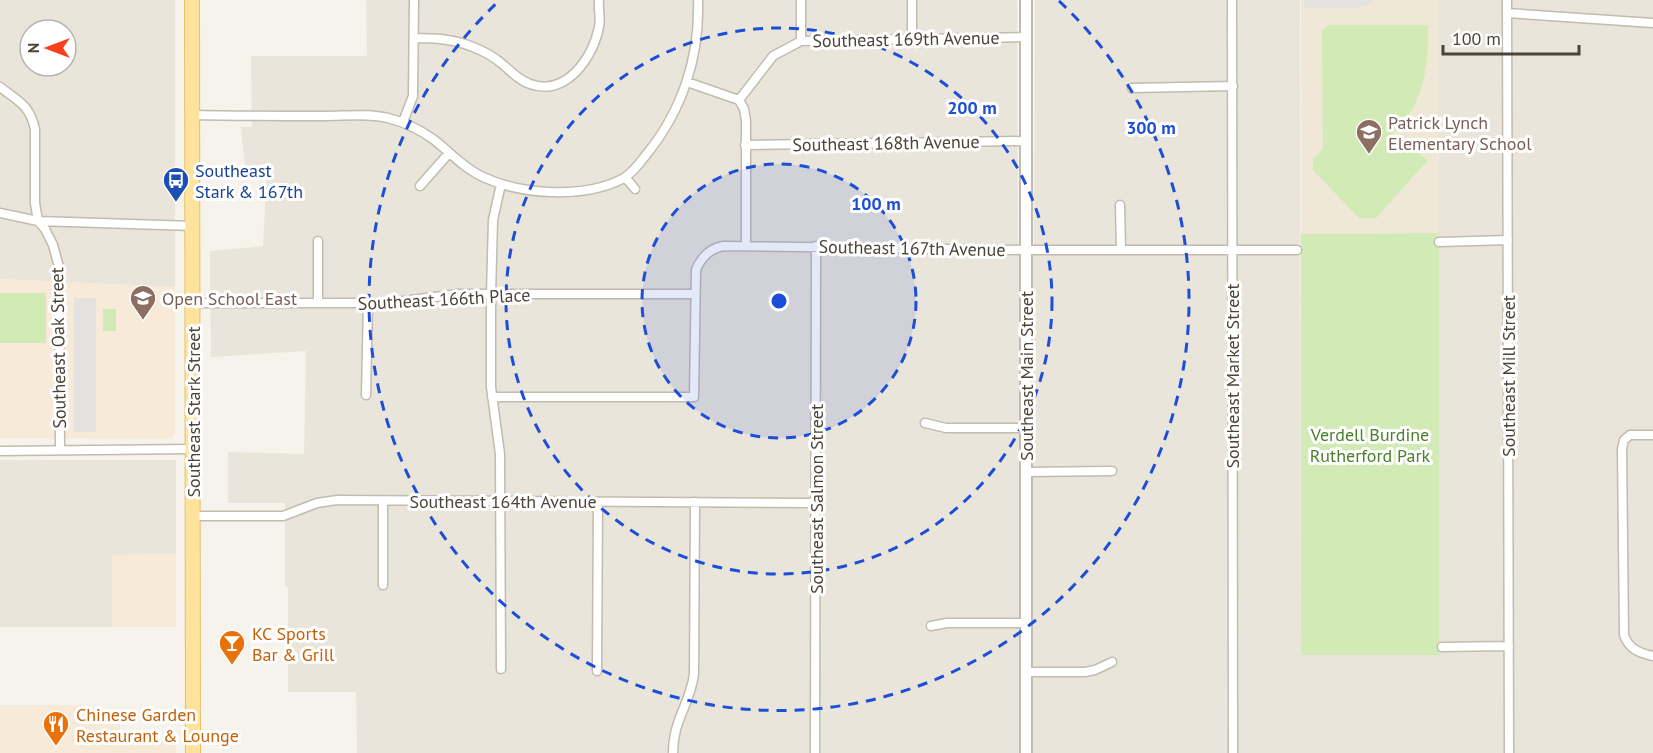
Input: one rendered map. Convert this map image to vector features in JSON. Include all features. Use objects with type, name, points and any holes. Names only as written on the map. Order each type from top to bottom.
[{"type":"main road","name":"Southeast Stark Street","points":[[192,0],[193,753]]},
{"type":"street","points":[[404,122],[412,96],[414,0]]},
{"type":"street","points":[[414,38],[456,41],[472,46],[488,54],[516,77],[530,84],[551,86],[567,80],[576,72],[590,52],[599,28],[599,0]]},
{"type":"street","points":[[193,115],[377,116],[404,122],[421,130],[481,176],[501,184],[534,191],[583,190],[625,177],[659,138],[687,82],[698,32],[698,0]]},
{"type":"street","points":[[801,0],[801,41]]},
{"type":"street","points":[[912,0],[912,38]]},
{"type":"street","name":"Southeast Main Street","points":[[1026,0],[1026,753]]},
{"type":"street","name":"Southeast Market Street","points":[[1232,0],[1233,753]]},
{"type":"street","name":"Southeast Mill Street","points":[[1507,0],[1509,753]]},
{"type":"street","points":[[1507,13],[1653,23]]},
{"type":"street","name":"Southeast 169th Avenue","points":[[739,100],[773,56],[801,41],[1026,37]]},
{"type":"street","points":[[687,82],[739,100],[744,109],[746,245]]},
{"type":"street","points":[[1132,88],[1233,86]]},
{"type":"street","name":"Southeast Oak Street","points":[[0,87],[24,104],[32,118],[35,129],[35,203],[38,221],[53,245],[59,267],[60,450]]},
{"type":"street","name":"Southeast 168th Avenue","points":[[746,145],[1026,141]]},
{"type":"street","points":[[420,186],[449,153]]},
{"type":"street","points":[[625,177],[635,189]]},
{"type":"street","points":[[501,184],[493,220],[491,294],[492,397],[500,440],[501,669]]},
{"type":"street","points":[[1120,205],[1121,249]]},
{"type":"street","points":[[0,213],[38,221],[193,226]]},
{"type":"street","points":[[1439,242],[1508,240]]},
{"type":"street","points":[[318,241],[318,303]]},
{"type":"street","name":"Southeast 167th Avenue","points":[[694,294],[699,261],[716,247],[723,246],[1026,250],[1297,250]]},
{"type":"street","name":"Southeast Salmon Street","points":[[815,753],[816,246]]},
{"type":"street","name":"Southeast 166th Place","points":[[193,303],[407,302],[458,294],[694,294]]},
{"type":"street","points":[[492,397],[694,397],[694,294]]},
{"type":"street","points":[[366,395],[368,303]]},
{"type":"street","points":[[925,423],[946,428],[1026,428]]},
{"type":"street","points":[[1653,435],[1629,435],[1624,440],[1622,449],[1624,635],[1627,645],[1634,650],[1653,656]]},
{"type":"street","points":[[0,451],[192,449]]},
{"type":"street","points":[[1026,472],[1112,471]]},
{"type":"street","name":"Southeast 164th Avenue","points":[[193,516],[283,516],[327,501],[816,503]]},
{"type":"street","points":[[383,501],[383,585]]},
{"type":"street","points":[[597,671],[598,502]]},
{"type":"street","points":[[673,753],[676,725],[691,692],[694,674],[695,502]]},
{"type":"street","points":[[931,626],[947,623],[1026,623]]},
{"type":"street","points":[[1442,647],[1509,646]]},
{"type":"street","points":[[1026,672],[1085,672],[1112,662]]},
{"type":"shaded area","points":[[0,0],[175,0],[175,287],[0,279]]},
{"type":"shaded area","points":[[366,0],[1017,0],[1018,254],[1034,254],[1035,0],[1300,0],[1301,655],[1439,655],[1438,0],[1653,0],[1653,753],[357,753],[356,692],[288,692],[285,503],[228,503],[228,452],[304,454],[306,351],[211,357],[210,251],[263,246],[267,164],[245,166],[241,127],[252,127],[251,56],[367,56]]},
{"type":"shaded area","name":"Patrick Lynch Elementary School","points":[[1301,0],[1438,0],[1439,233],[1301,234]]},
{"type":"shaded area","points":[[1304,0],[1373,0],[1370,5],[1355,8],[1304,8]]},
{"type":"shaded area","points":[[0,279],[175,287],[175,434],[171,439],[0,438]]},
{"type":"shaded area","points":[[74,298],[96,298],[96,432],[74,432]]},
{"type":"shaded area","points":[[0,460],[176,460],[176,554],[112,555],[112,627],[0,627]]},
{"type":"shaded area","points":[[176,554],[176,627],[112,627],[112,555]]},
{"type":"shaded area","points":[[0,705],[83,705],[83,724],[120,724],[120,741],[176,741],[176,753],[0,753]]},
{"type":"green space","points":[[1328,25],[1428,25],[1425,73],[1416,102],[1409,115],[1387,138],[1405,143],[1428,160],[1376,218],[1359,218],[1313,170],[1313,159],[1323,149],[1322,31]]},
{"type":"green space","name":"Verdell Burdine Rutherford Park","points":[[1439,233],[1439,655],[1301,655],[1301,234]]},
{"type":"green space","points":[[0,293],[46,293],[46,343],[0,343]]},
{"type":"green space","points":[[103,309],[116,309],[116,331],[103,331]]},
{"type":"place","name":"Patrick Lynch Elementary School","points":[[1369,155]]},
{"type":"place","name":"Southeast Stark & 167th","points":[[176,203]]},
{"type":"place","name":"Open School East","points":[[143,321]]},
{"type":"place","name":"KC Sports Bar & Grill","points":[[232,666]]},
{"type":"place","name":"Chinese Garden Restaurant & Lounge","points":[[56,747]]}]
